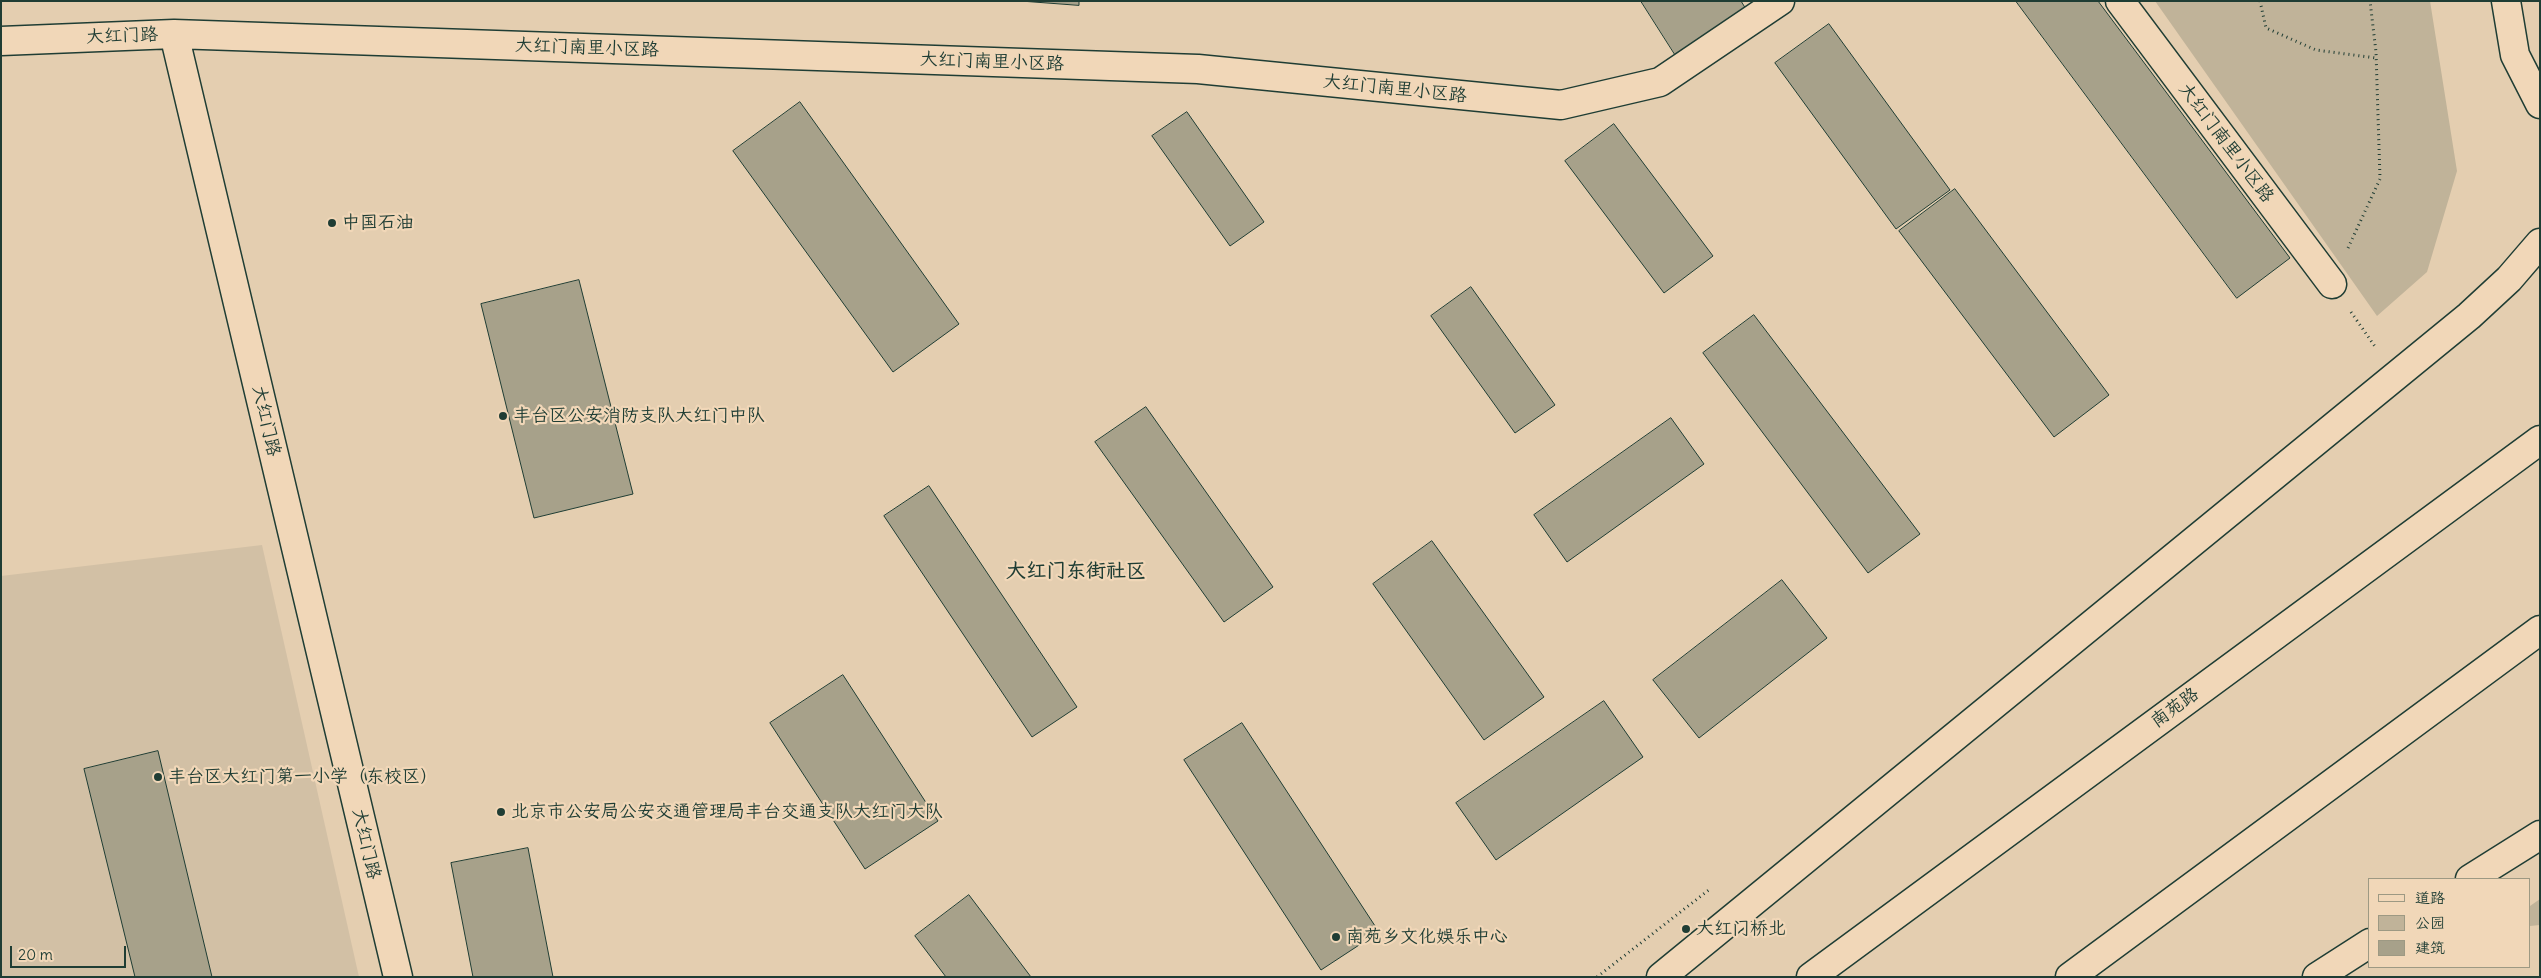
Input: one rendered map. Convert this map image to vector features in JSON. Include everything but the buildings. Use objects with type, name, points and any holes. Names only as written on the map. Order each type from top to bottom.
[{"type":"main road","name":"大红门南里小区路","points":[[174,34],[1198,69],[1561,104],[1660,82],[1780,1]]},
{"type":"main road","name":"大红门南里小区路","points":[[2120,1],[2332,284]]},
{"type":"main road","points":[[2506,1],[2515,55],[2540,104]]},
{"type":"main road","name":"大红门路","points":[[1,41],[174,34],[398,977]]},
{"type":"main road","points":[[1661,977],[2469,316],[2509,279],[2540,242]]},
{"type":"main road","name":"南苑路","points":[[1811,977],[2540,440]]},
{"type":"main road","points":[[2070,977],[2540,630]]},
{"type":"main road","points":[[2472,878],[2540,835]]},
{"type":"main road","points":[[2317,977],[2368,944]]},
{"type":"path","points":[[2260,1],[2266,28],[2316,50],[2376,58]]},
{"type":"path","points":[[2370,1],[2376,58],[2380,179],[2332,284],[2377,349]]},
{"type":"shaded area","name":"丰台区大红门第一小学（东校区）","points":[[262,545],[359,977],[1,977],[1,576]]},
{"type":"green space","points":[[2155,1],[2430,1],[2457,171],[2427,272],[2377,316]]},
{"type":"green space","points":[[2540,899],[2540,925],[2531,926],[2531,905]]},
{"type":"place","name":"中国石油","points":[[332,223]]},
{"type":"place","name":"丰台区公安消防支队大红门中队","points":[[503,416]]},
{"type":"place","name":"丰台区大红门第一小学（东校区）","points":[[158,777]]},
{"type":"place","name":"北京市公安局公安交通管理局丰台交通支队大红门大队","points":[[501,812]]},
{"type":"place","name":"大红门桥北","points":[[1686,929]]},
{"type":"place","name":"南苑乡文化娱乐中心","points":[[1336,937]]},
{"type":"district","name":"大红门东街社区","points":[[1076,571]]}]
